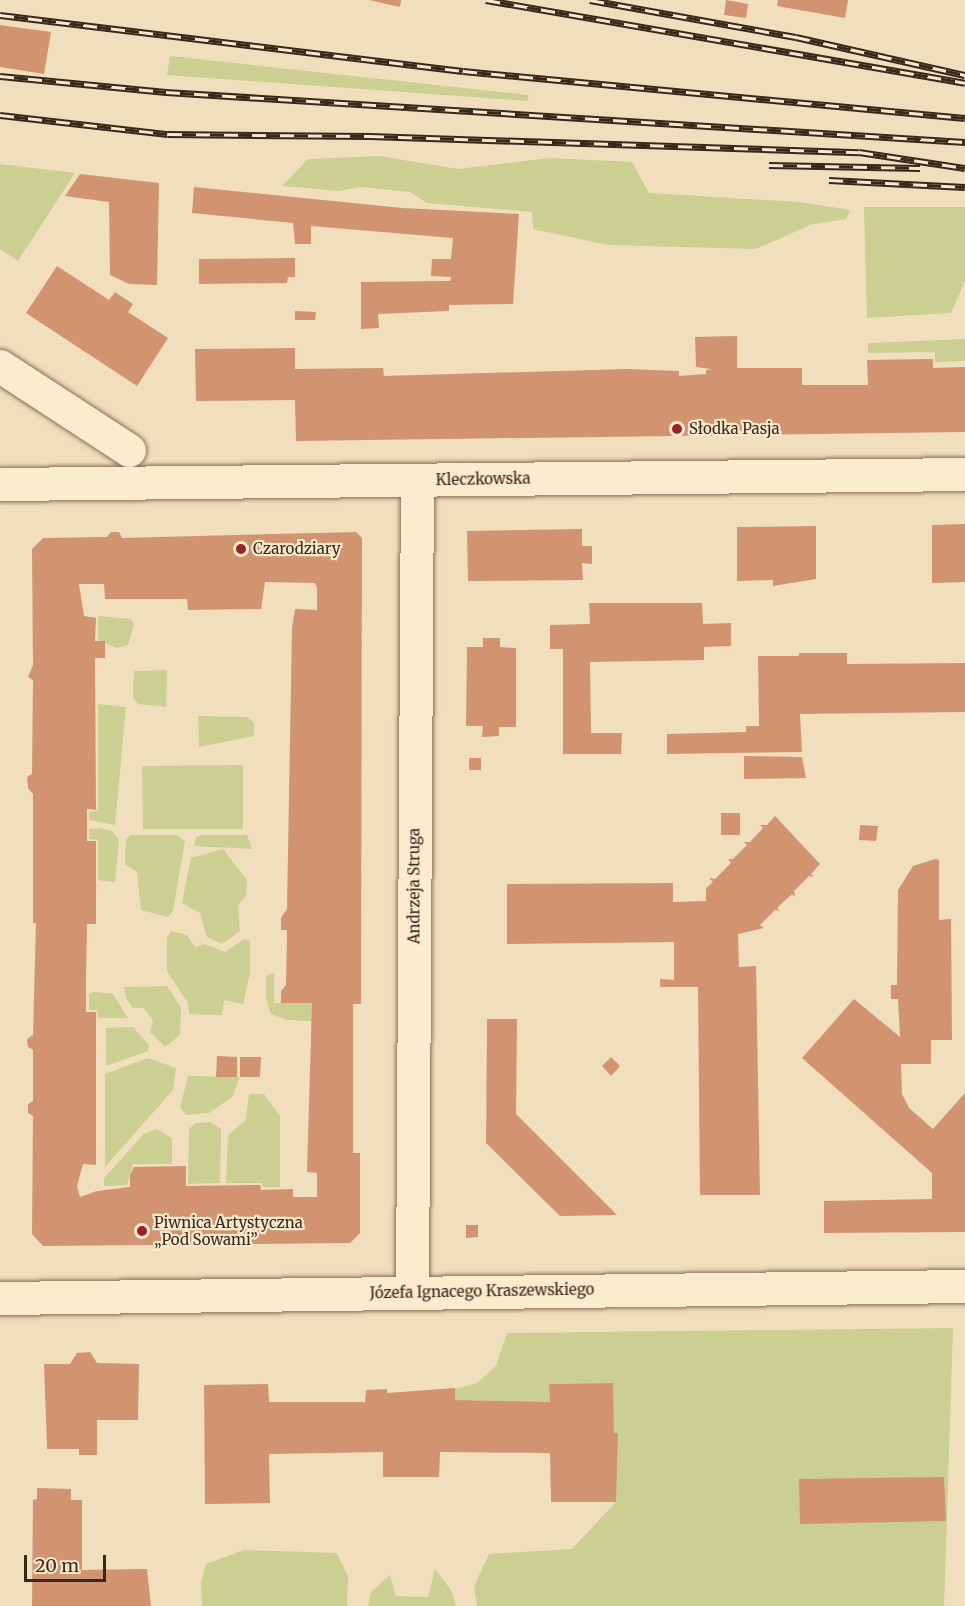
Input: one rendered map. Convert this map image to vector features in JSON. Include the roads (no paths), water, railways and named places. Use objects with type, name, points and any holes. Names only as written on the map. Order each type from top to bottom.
[{"type":"street","points":[[0,366],[129,450]]},
{"type":"street","name":"Kleczkowska","points":[[0,484],[965,474]]},
{"type":"street","name":"Andrzeja Struga","points":[[412,1291],[417,481]]},
{"type":"street","name":"Józefa Ignacego Kraszewskiego","points":[[0,1299],[412,1291],[965,1286]]},
{"type":"railway","points":[[486,0],[965,83]]},
{"type":"railway","points":[[590,0],[796,37],[965,75]]},
{"type":"railway","points":[[0,15],[463,71],[965,118]]},
{"type":"railway","points":[[0,76],[166,92],[965,142]]},
{"type":"railway","points":[[0,115],[168,134],[370,136],[859,152],[965,168]]},
{"type":"railway","points":[[769,165],[920,168]]},
{"type":"railway","points":[[829,180],[965,187]]},
{"type":"place","name":"Słodka Pasja","points":[[677,429]]},
{"type":"place","name":"Czarodziary","points":[[241,549]]},
{"type":"place","name":"Piwnica Artystyczna „Pod Sowami”","points":[[142,1231]]}]
